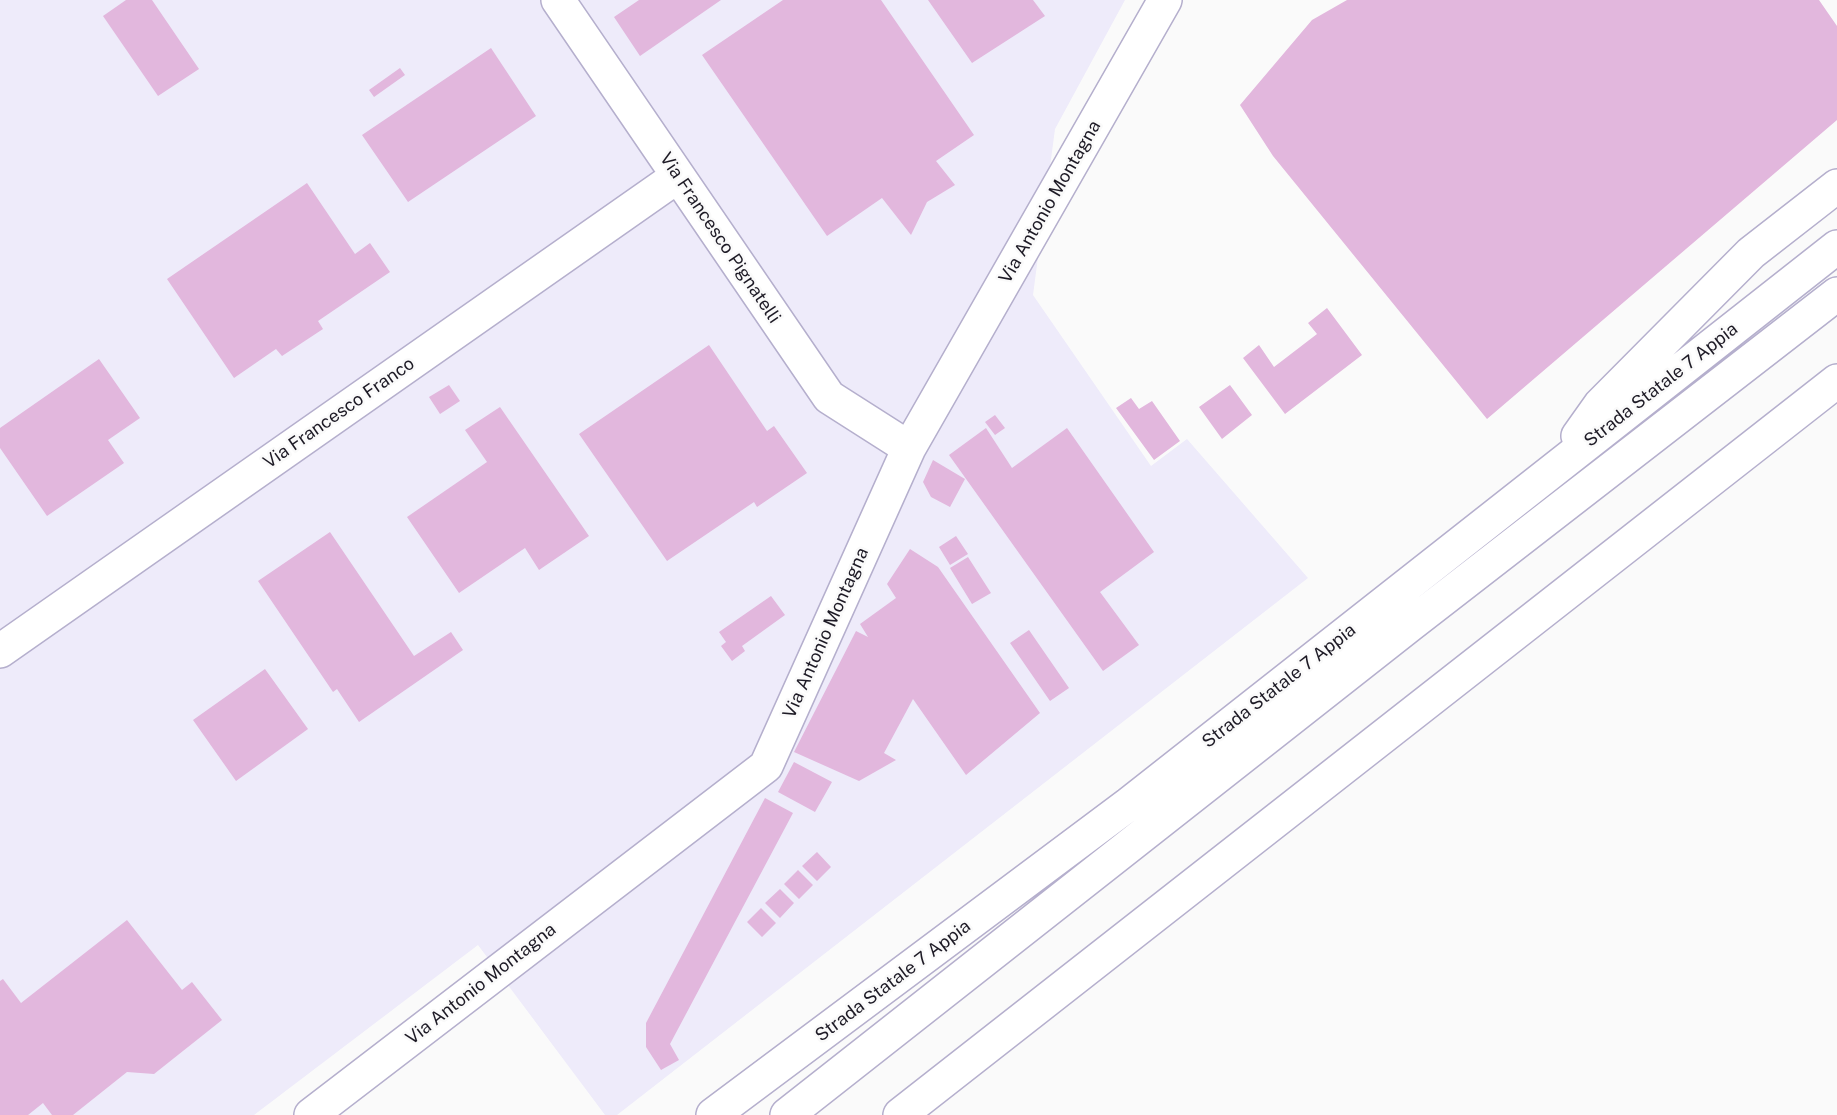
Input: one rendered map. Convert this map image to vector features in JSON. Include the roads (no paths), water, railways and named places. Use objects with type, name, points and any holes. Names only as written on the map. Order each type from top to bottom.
[{"type":"main road","name":"Via Francesco Pignatelli","points":[[558,0],[829,397],[909,448]]},
{"type":"main road","name":"Via Antonio Montagna","points":[[311,1115],[765,766],[909,448],[1165,0]]},
{"type":"main road","name":"Via Francesco Franco","points":[[0,651],[678,176]]},
{"type":"main road","points":[[1554,469],[1600,405],[1673,330],[1751,253],[1837,186]]},
{"type":"main road","name":"Strada Statale 7 Appia","points":[[713,1115],[1129,804],[1837,247]]},
{"type":"main road","name":"Strada Statale 7 Appia","points":[[787,1115],[1411,624],[1837,294]]},
{"type":"main road","points":[[900,1115],[1837,381]]}]
